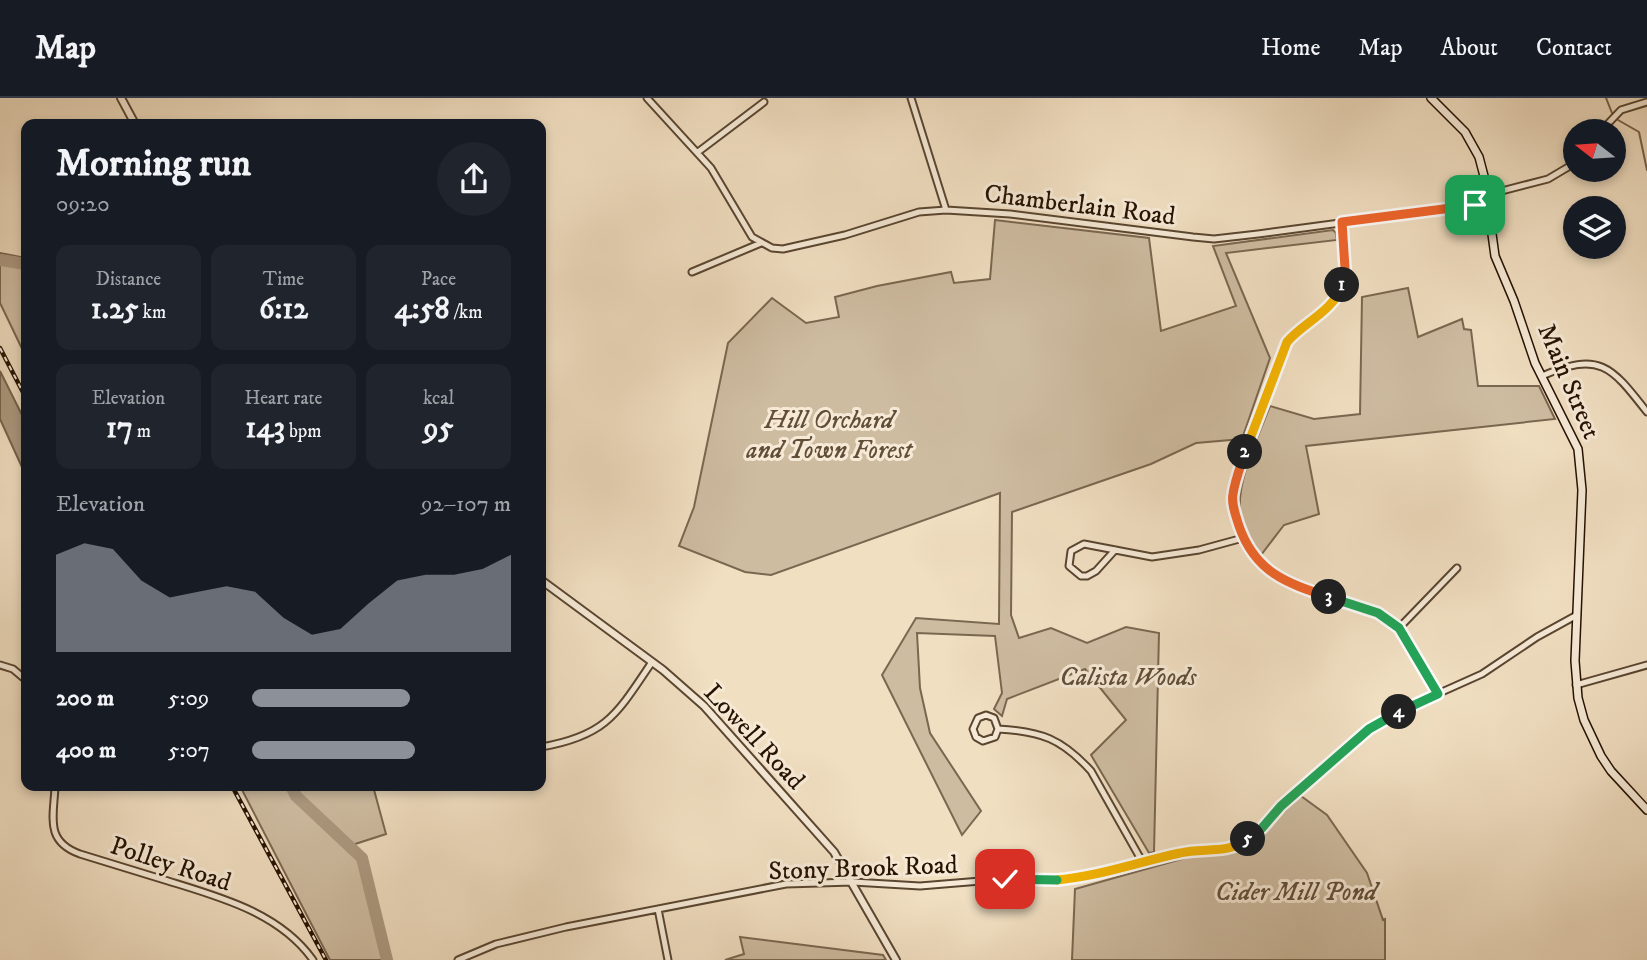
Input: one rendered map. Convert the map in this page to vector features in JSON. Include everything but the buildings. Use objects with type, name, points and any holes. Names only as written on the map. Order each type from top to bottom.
[{"type":"main road","name":"Main Street","points":[[1431,98],[1451,117],[1479,157],[1495,256],[1542,376],[1574,438],[1580,461],[1581,534],[1576,685],[1584,720],[1601,756],[1611,771],[1647,810]]},
{"type":"street","points":[[121,98],[132,119]]},
{"type":"street","points":[[647,98],[698,152],[726,191],[746,229],[761,243],[692,272]]},
{"type":"street","points":[[911,98],[946,209]]},
{"type":"street","points":[[1626,98],[1631,106]]},
{"type":"street","points":[[698,152],[764,102]]},
{"type":"street","points":[[1612,119],[1621,110],[1647,102]]},
{"type":"street","name":"Chamberlain Road","points":[[761,243],[772,248],[796,247],[919,212],[946,209],[1010,214],[1214,239],[1475,205],[1494,193],[1548,179],[1563,170]]},
{"type":"street","points":[[1342,222],[1345,268],[1341,289],[1334,303],[1295,332],[1287,342],[1253,428],[1232,496],[1243,538],[1256,560],[1268,572],[1291,584],[1378,613],[1399,628],[1438,694]]},
{"type":"street","points":[[1542,376],[1576,364],[1599,365],[1619,379],[1647,412]]},
{"type":"street","points":[[1115,550],[1092,575],[1081,576],[1069,566],[1071,551],[1079,545],[1089,544],[1144,556],[1161,556],[1199,550],[1243,538]]},
{"type":"street","points":[[1399,628],[1457,568]]},
{"type":"street","name":"Lowell Road","points":[[546,584],[652,662],[704,706],[820,833],[853,882],[896,960]]},
{"type":"street","name":"Stony Brook Road","points":[[458,960],[496,944],[786,884],[853,882],[920,886],[1005,879],[1040,881],[1088,877],[1181,852],[1223,850],[1244,842],[1262,828],[1281,806],[1369,729],[1415,704],[1482,674],[1537,637],[1577,615]]},
{"type":"street","points":[[546,746],[574,741],[603,726],[621,707],[652,662]]},
{"type":"street","points":[[0,665],[21,676]]},
{"type":"street","points":[[1576,685],[1647,665]]},
{"type":"street","points":[[986,715],[994,718],[999,729],[995,737],[983,741],[974,733],[973,724],[986,715]]},
{"type":"street","points":[[999,729],[1051,737],[1080,759],[1091,771],[1143,863]]},
{"type":"street","name":"Polley Road","points":[[55,791],[53,828],[65,847],[250,910],[277,925],[313,960]]},
{"type":"street","points":[[658,909],[668,960]]},
{"type":"green space","name":"Hill Orchard and Town Forest","points":[[995,220],[1149,238],[1161,331],[1236,306],[1213,246],[1333,230],[1336,233],[1337,240],[1226,253],[1270,358],[1242,439],[1196,443],[1151,464],[1012,512],[1011,615],[1019,638],[1051,628],[1087,643],[1126,627],[1159,633],[1154,852],[1149,853],[1091,755],[1126,720],[1085,669],[1007,699],[1002,716],[994,709],[1002,693],[995,636],[917,633],[920,688],[930,733],[981,811],[962,835],[882,675],[916,618],[999,624],[1000,493],[771,575],[745,572],[679,546],[694,507],[728,343],[772,298],[806,323],[839,317],[835,297],[877,286],[951,272],[954,283],[990,279]]},
{"type":"green space","points":[[0,253],[21,257],[21,347],[0,303]]},
{"type":"green space","points":[[1408,288],[1418,337],[1462,319],[1464,329],[1471,330],[1478,386],[1539,386],[1555,419],[1306,446],[1319,514],[1284,525],[1261,555],[1244,527],[1240,504],[1244,475],[1270,406],[1314,419],[1360,414],[1362,297]]},
{"type":"green space","points":[[243,791],[374,791],[386,834],[349,846],[362,858],[387,960],[330,960]]},
{"type":"green space","name":"Cider Mill Pond","points":[[1301,796],[1327,815],[1367,873],[1383,920],[1385,919],[1385,960],[1072,960],[1075,889],[1196,855],[1229,854],[1246,846]]},
{"type":"green space","points":[[740,937],[883,955],[886,960],[725,960],[744,954]]},
{"type":"shaded area","points":[[0,371],[21,413],[21,465],[0,419]]},
{"type":"waterway","points":[[1606,98],[1612,113]]},
{"type":"waterway","points":[[1626,125],[1639,132],[1647,170]]},
{"type":"waterway","points":[[0,260],[21,263]]},
{"type":"waterway","points":[[294,791],[362,858],[387,960]]},
{"type":"railway","points":[[0,348],[21,388]]},
{"type":"railway","points":[[235,791],[326,960]]},
{"type":"route","points":[[1005,879],[1040,881],[1088,877],[1181,852],[1217,851],[1234,847],[1262,828],[1281,806],[1369,729],[1438,694],[1399,628],[1378,613],[1357,604],[1327,597],[1268,572],[1256,560],[1243,538],[1232,496],[1253,428],[1287,342],[1295,332],[1334,303],[1341,289],[1345,268],[1342,222],[1475,205]]},
{"type":"park label","name":"Calista Woods","points":[[1128,676]]}]
